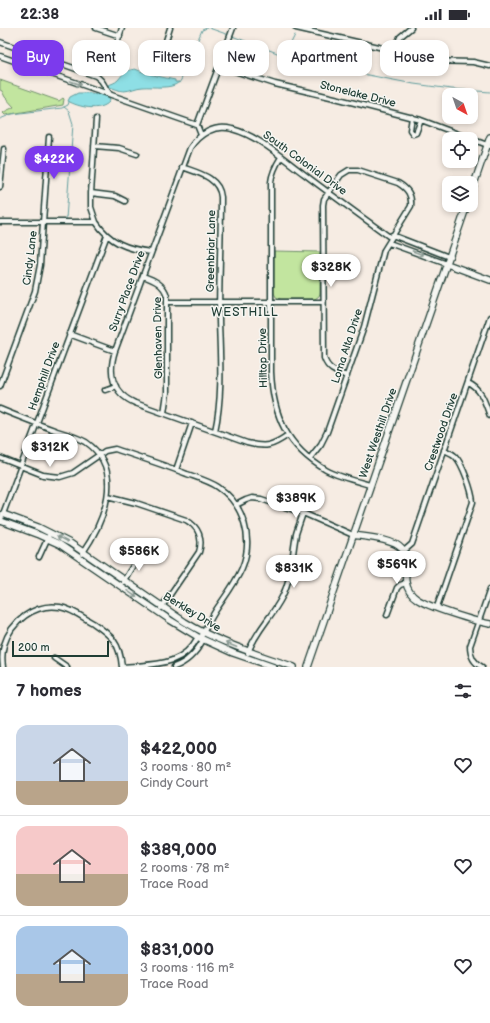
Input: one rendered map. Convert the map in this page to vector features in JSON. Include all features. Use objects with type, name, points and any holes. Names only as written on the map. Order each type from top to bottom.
[{"type":"street","points":[[96,28],[120,36]]},
{"type":"street","points":[[119,40],[122,28]]},
{"type":"street","points":[[166,40],[170,28]]},
{"type":"street","points":[[229,40],[233,28]]},
{"type":"street","points":[[296,28],[380,49]]},
{"type":"street","points":[[399,40],[400,37],[411,28]]},
{"type":"street","points":[[0,42],[12,46]]},
{"type":"street","points":[[0,56],[12,60]]},
{"type":"street","points":[[449,61],[473,62],[490,66]]},
{"type":"street","points":[[64,64],[96,76],[104,82],[108,92]]},
{"type":"street","points":[[59,76],[108,92],[197,125]]},
{"type":"street","points":[[201,135],[197,125],[215,76]]},
{"type":"street","name":"Stonelake Drive","points":[[250,76],[275,84],[412,117],[489,146]]},
{"type":"street","points":[[412,117],[410,130],[413,134],[416,133],[422,120]]},
{"type":"street","points":[[96,119],[91,193],[91,207],[96,222],[106,235],[115,242],[125,247],[151,252]]},
{"type":"street","name":"South Colonial Drive","points":[[201,135],[211,130],[231,128],[254,138],[392,236],[449,258]]},
{"type":"street","name":"Surry Place Drive","points":[[201,135],[190,148],[182,167],[115,351],[111,363],[111,372],[116,386],[129,401],[247,443],[260,446],[272,445],[288,435]]},
{"type":"street","name":"Cindy Lane","points":[[0,386],[37,284],[40,265],[49,137]]},
{"type":"street","points":[[478,176],[489,146],[490,137]]},
{"type":"street","points":[[94,146],[120,148],[138,154]]},
{"type":"street","points":[[0,187],[4,149]]},
{"type":"street","name":"Hilltop Drive","points":[[281,157],[271,175],[271,372],[273,397],[280,421],[288,435],[310,458],[331,472],[370,485]]},
{"type":"street","name":"Greenbriar Lane","points":[[182,167],[213,180],[221,192],[219,303],[220,390],[215,431]]},
{"type":"street","name":"Loma Alta Drive","points":[[310,458],[328,432],[364,327],[384,250],[411,206],[409,192],[398,183],[353,169],[341,175],[328,192]]},
{"type":"street","points":[[328,192],[324,199],[323,205],[324,358],[330,369],[347,376]]},
{"type":"street","points":[[91,193],[115,196],[125,201]]},
{"type":"street","name":"West Westhill Drive","points":[[308,667],[465,212]]},
{"type":"street","points":[[0,222],[96,222]]},
{"type":"street","name":"Hemphill Drive","points":[[1,519],[106,235]]},
{"type":"street","points":[[389,243],[490,280]]},
{"type":"street","name":"Glenhaven Drive","points":[[143,276],[156,281],[161,285],[166,291],[168,302],[168,393],[164,413]]},
{"type":"street","points":[[168,302],[323,302]]},
{"type":"street","name":"Crestwood Drive","points":[[404,551],[412,544],[490,317]]},
{"type":"street","points":[[69,334],[115,351]]},
{"type":"street","points":[[468,383],[475,386],[480,392],[490,416]]},
{"type":"street","points":[[105,390],[116,386]]},
{"type":"street","points":[[0,409],[80,439],[92,447],[104,462],[109,483],[108,496],[94,535],[79,558]]},
{"type":"street","points":[[176,470],[192,423]]},
{"type":"street","points":[[0,458],[43,475],[60,477],[72,473],[105,451],[115,449],[217,486],[227,494],[243,519],[247,535],[247,551],[245,560],[237,578],[217,608],[203,633],[193,656],[174,667]]},
{"type":"street","points":[[437,608],[473,502],[471,491],[461,465],[456,457],[444,450]]},
{"type":"street","points":[[108,496],[136,503],[186,520],[193,525],[199,533],[201,542],[199,552],[160,609]]},
{"type":"street","points":[[236,506],[246,500],[257,498],[303,513],[353,535],[392,542],[404,551],[407,560],[406,582],[409,591],[416,599],[437,608],[490,624]]},
{"type":"street","points":[[247,658],[256,635],[282,598],[290,575],[296,534],[303,513]]},
{"type":"street","name":"Berkley Drive","points":[[1,519],[50,533],[70,543],[124,580],[200,639],[274,667]]},
{"type":"street","name":"Berkley Drive","points":[[1,519],[48,539],[120,586],[203,633],[220,641],[294,667]]},
{"type":"street","points":[[39,557],[50,533]]},
{"type":"street","points":[[120,586],[140,554]]},
{"type":"street","points":[[387,615],[397,588],[406,582]]},
{"type":"street","points":[[482,667],[474,660],[470,651],[490,589]]},
{"type":"street","points":[[3,667],[3,647],[12,628],[17,622],[33,611],[48,607],[60,607],[75,612],[107,633],[116,643],[119,650],[122,667],[175,661],[188,653],[200,639]]},
{"type":"street","points":[[54,658],[67,667]]},
{"type":"green space","points":[[0,80],[59,101],[63,98],[63,105],[5,115],[3,113],[4,112],[14,107],[0,90]]},
{"type":"green space","points":[[274,251],[320,252],[319,296],[315,299],[281,299],[276,297],[274,293]]},
{"type":"water","points":[[135,69],[138,70],[138,76],[157,76],[179,82],[167,87],[140,87],[124,91],[109,87],[108,85],[117,81],[122,76],[130,76],[130,71]]},
{"type":"water","points":[[78,93],[92,93],[96,95],[97,93],[110,99],[109,102],[100,107],[83,107],[68,101],[70,97]]},
{"type":"waterway","points":[[179,83],[202,30],[207,28]]},
{"type":"waterway","points":[[209,28],[229,35]]},
{"type":"waterway","points":[[292,40],[295,35]]},
{"type":"waterway","points":[[232,36],[301,62],[414,84],[490,92]]},
{"type":"waterway","points":[[0,119],[12,114],[62,108],[68,105],[69,102]]},
{"type":"waterway","points":[[64,107],[69,111],[73,124],[66,219]]},
{"type":"district","name":"WESTHILL","points":[[245,312]]}]
